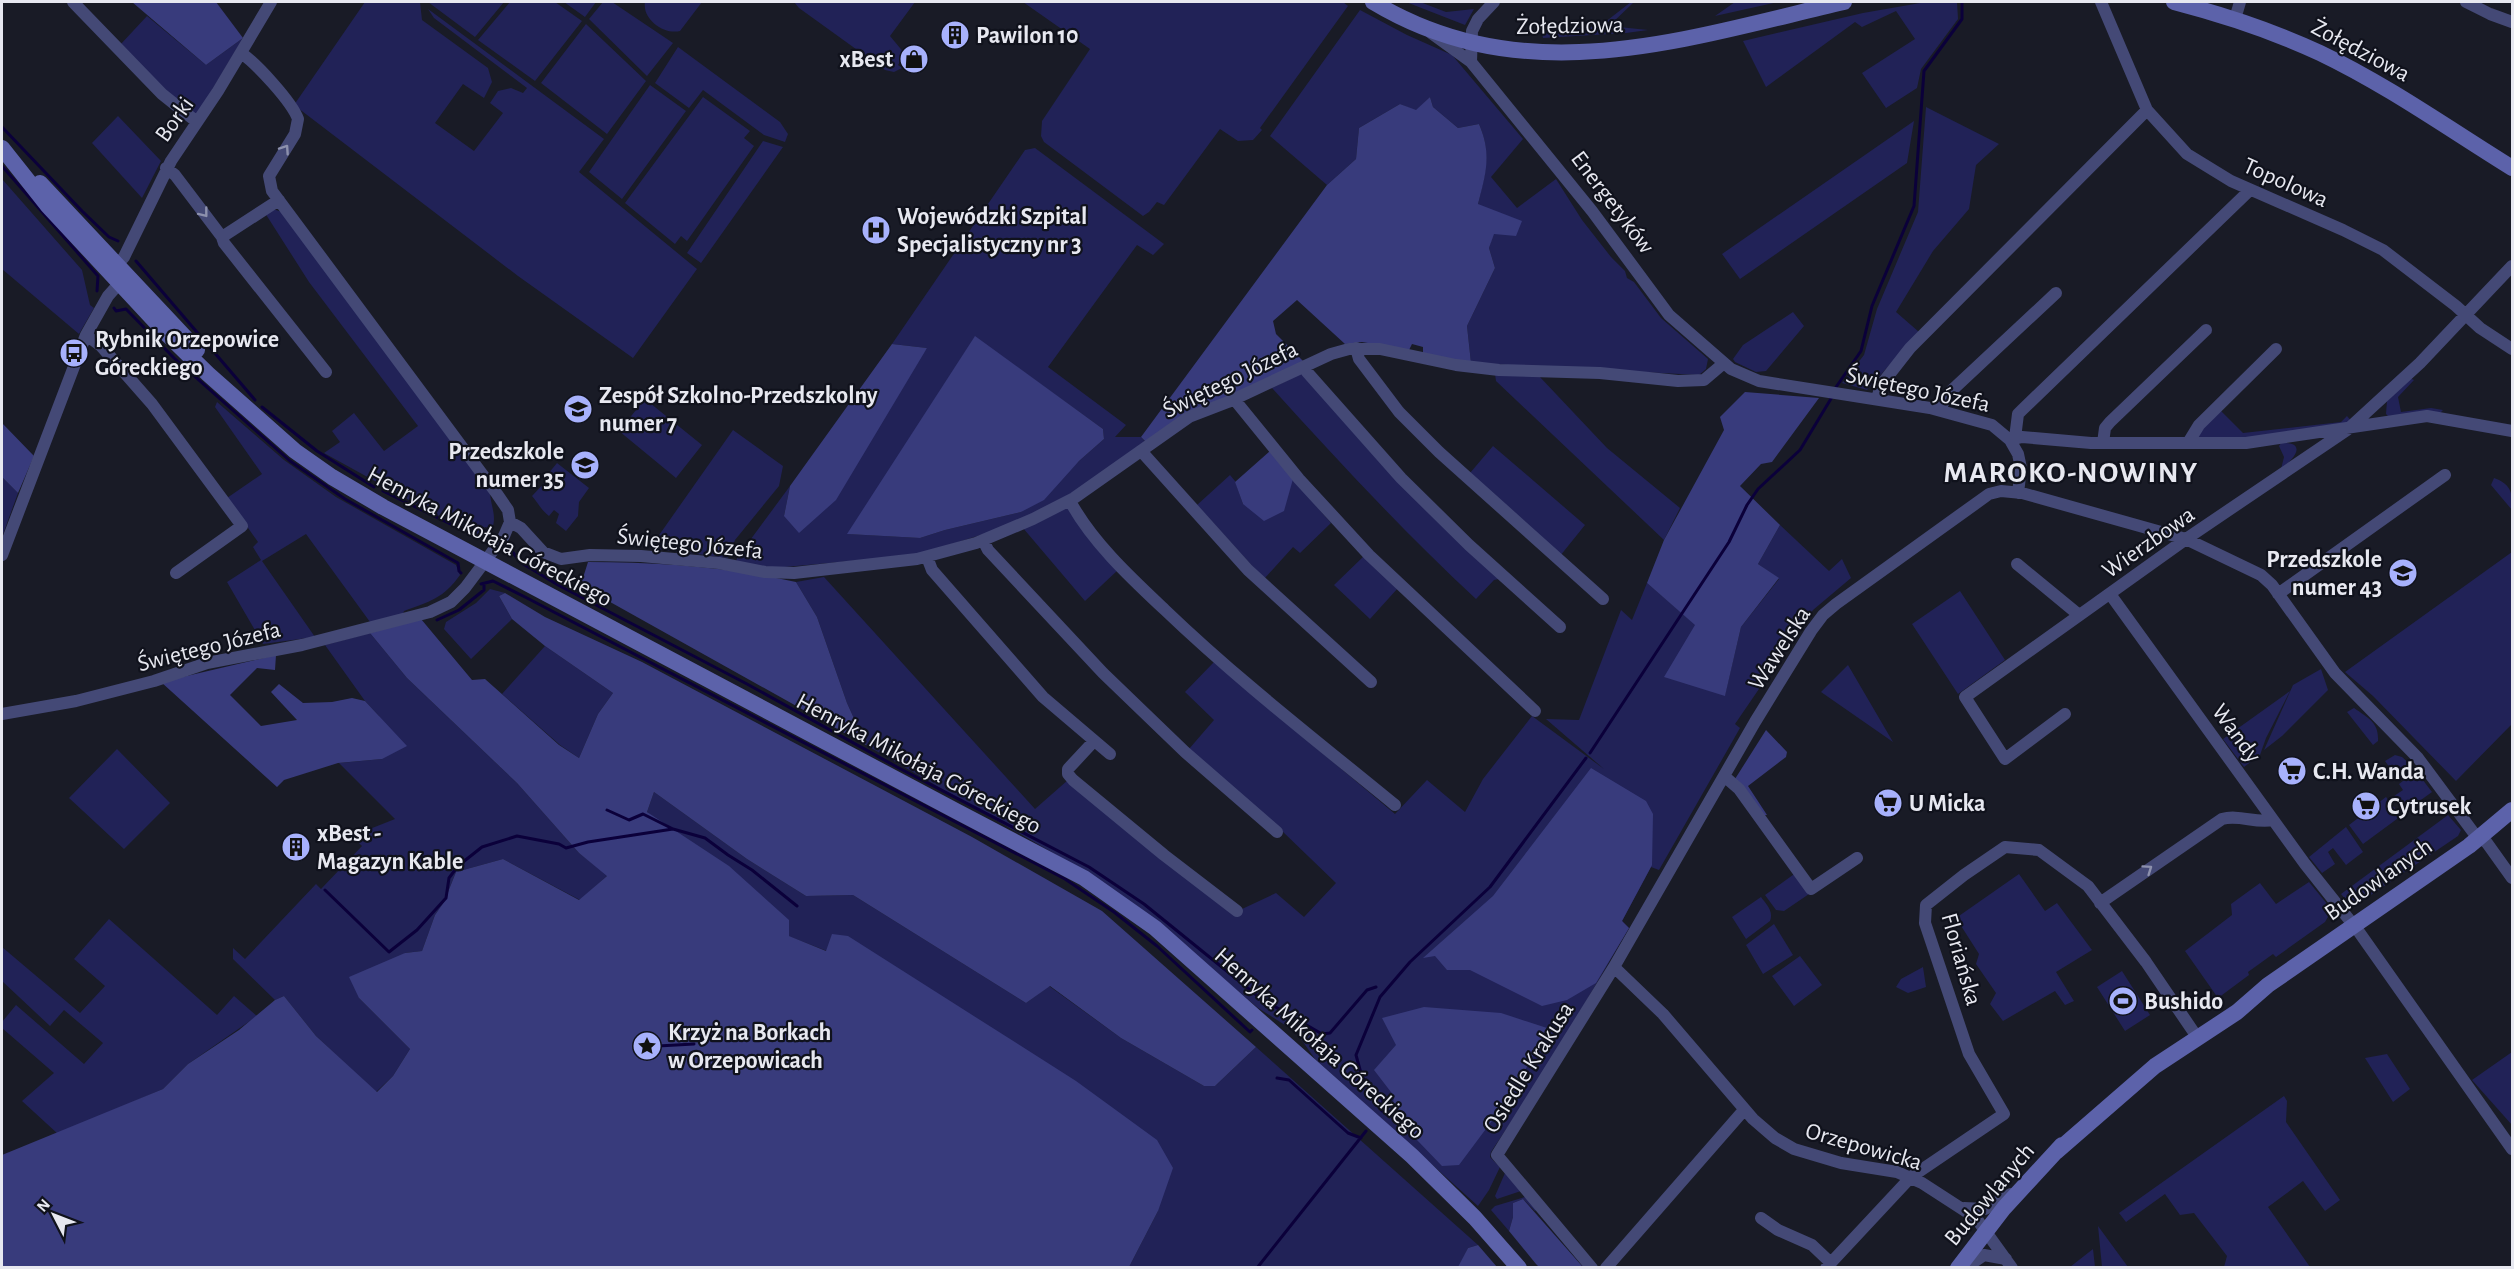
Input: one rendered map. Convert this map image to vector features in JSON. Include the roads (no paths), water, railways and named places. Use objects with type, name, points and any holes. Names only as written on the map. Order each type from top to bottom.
[{"type":"main road","name":"Energetyków","points":[[1373,2],[1424,28],[1472,44]]},
{"type":"main road","name":"Żołędziowa","points":[[1472,44],[1533,52],[1580,52],[1631,48],[1687,38],[1844,2]]},
{"type":"main road","name":"Żołędziowa","points":[[2174,2],[2283,37],[2350,68],[2512,168]]},
{"type":"main road","name":"Henryka Mikołaja Góreckiego","points":[[7,153],[58,199],[119,273],[189,341],[231,393],[280,439],[324,471],[383,507],[917,791],[1040,853],[1109,894],[1179,949],[1412,1156],[1482,1225],[1519,1268]]},
{"type":"main road","name":"Budowlanych","points":[[1958,1268],[1985,1230],[2056,1152],[2194,1033],[2237,1012],[2268,985],[2480,838],[2512,810]]},
{"type":"street","points":[[73,2],[162,94],[197,122]]},
{"type":"street","name":"Borki","points":[[2,555],[86,335],[119,273],[166,168],[241,53],[271,2]]},
{"type":"street","points":[[1471,62],[1471,35],[1474,25],[1494,2]]},
{"type":"street","name":"Topolowa","points":[[2101,2],[2147,110],[2187,153],[2231,181],[2383,250],[2480,328],[2512,349]]},
{"type":"street","points":[[2235,20],[2240,2]]},
{"type":"street","points":[[2466,2],[2512,22]]},
{"type":"street","name":"Energetyków","points":[[1424,28],[1471,62],[1585,203],[1659,303],[1679,325],[1725,363]]},
{"type":"street","points":[[241,53],[251,60],[274,86],[298,118],[296,131],[269,176],[270,187],[497,494],[508,510],[510,522]]},
{"type":"street","points":[[1877,399],[1881,385],[1910,348],[2147,110]]},
{"type":"street","points":[[166,168],[175,175],[259,289],[326,372]]},
{"type":"street","points":[[2018,493],[2020,460],[2013,439],[2018,414],[2250,190]]},
{"type":"street","points":[[222,237],[279,200]]},
{"type":"street","name":"Wierzbowa","points":[[2065,714],[2004,759],[1965,697],[2186,540],[2347,430],[2429,353],[2512,266]]},
{"type":"street","points":[[1939,410],[1949,393],[2056,293]]},
{"type":"street","points":[[2103,443],[2105,428],[2110,422],[2206,330]]},
{"type":"street","points":[[86,335],[101,346],[152,404],[242,526],[176,573]]},
{"type":"street","points":[[1356,348],[1359,359],[1399,411],[1439,452],[1603,599]]},
{"type":"street","name":"Świętego Józefa","points":[[2,714],[76,701],[154,681],[207,663],[302,645],[430,612],[456,598],[508,529],[510,522],[521,528],[543,552],[561,559],[590,555],[661,557],[719,563],[765,572],[794,573],[927,557],[983,540],[1070,501],[1189,417],[1331,354],[1356,348],[1380,349],[1456,365],[1498,370],[1600,373],[1678,381],[1704,380],[1725,363],[1737,373],[1750,379],[1939,410],[1992,425],[2013,439],[2103,443],[2246,443],[2347,430],[2427,416],[2512,431]]},
{"type":"street","points":[[2188,443],[2199,425],[2276,349]]},
{"type":"street","points":[[1305,366],[1307,372],[1401,478],[1469,545],[1560,627]]},
{"type":"street","points":[[1234,399],[1299,479],[1353,539],[1534,711]]},
{"type":"street","points":[[2377,404],[2384,422]]},
{"type":"street","points":[[2296,436],[2304,458]]},
{"type":"street","points":[[1142,452],[1248,570],[1371,682]]},
{"type":"street","points":[[2278,594],[2445,475]]},
{"type":"street","name":"Wawelska","points":[[1614,967],[1724,776],[1823,615],[1984,498],[2001,491],[2018,493],[2186,540],[2258,573],[2278,594],[2336,674],[2422,762],[2473,832],[2487,843],[2512,879]]},
{"type":"street","points":[[1070,501],[1090,530],[1136,583],[1197,641],[1395,805]]},
{"type":"street","points":[[983,540],[988,550],[1103,673],[1185,752],[1277,832]]},
{"type":"street","points":[[927,557],[932,570],[1043,697],[1110,754]]},
{"type":"street","points":[[2017,564],[2079,615]]},
{"type":"street","name":"Wandy","points":[[2110,594],[2273,820],[2354,925],[2512,1149]]},
{"type":"street","points":[[1094,741],[1068,770],[1072,780],[1237,911]]},
{"type":"street","points":[[1724,776],[1738,789],[1811,890],[1857,858]]},
{"type":"street","points":[[2100,903],[2222,819],[2230,817],[2261,822],[2273,820]]},
{"type":"street","name":"Floriańska","points":[[1911,1177],[2004,1114],[1969,1054],[1925,923],[1926,905],[2005,847],[2039,850],[2088,886],[2147,964],[2194,1033]]},
{"type":"street","name":"Orzepowicka","points":[[1614,967],[1663,1014],[1744,1110],[1775,1138],[1794,1149],[1841,1163],[1898,1172],[1911,1177],[1962,1208],[1985,1230],[2009,1263]]},
{"type":"street","name":"Osiedle Krakusa","points":[[1592,1268],[1497,1155],[1614,967]]},
{"type":"street","points":[[1606,1268],[1744,1110]]},
{"type":"street","points":[[1761,1218],[1778,1230],[1812,1245],[1829,1265],[1911,1177]]},
{"type":"street","points":[[1962,1208],[1985,1209],[2022,1188]]},
{"type":"street","name":"Orzepowicka","points":[[1965,1268],[1984,1255],[2009,1263]]},
{"type":"waterway","points":[[1834,390],[1861,351],[1872,306],[1914,206],[1924,71],[1962,19],[1962,3]]},
{"type":"waterway","points":[[2,127],[82,211],[109,237],[118,241]]},
{"type":"waterway","points":[[2,166],[98,276],[97,291]]},
{"type":"waterway","points":[[136,261],[255,400]]},
{"type":"waterway","points":[[114,308],[116,311],[126,309],[174,358],[290,461],[345,499],[458,563],[461,573]]},
{"type":"waterway","points":[[1590,753],[1729,542],[1747,505],[1758,489],[1800,450],[1832,397]]},
{"type":"waterway","points":[[262,407],[317,451],[374,487]]},
{"type":"waterway","points":[[383,491],[478,537],[485,531],[489,533]]},
{"type":"waterway","points":[[509,547],[520,562],[558,585],[1089,867],[1144,904],[1260,998],[1322,1034],[1330,1033],[1367,990],[1376,987]]},
{"type":"waterway","points":[[481,584],[493,581],[527,598],[1065,879],[1114,912],[1157,946],[1250,1032],[1252,1030]]},
{"type":"waterway","points":[[437,620],[459,610],[484,590],[484,585]]},
{"type":"waterway","points":[[1382,1111],[1383,1100],[1362,1077],[1356,1055],[1380,997],[1410,962],[1490,887],[1586,758]]},
{"type":"waterway","points":[[607,810],[629,820],[643,814],[673,829]]},
{"type":"waterway","points":[[325,890],[389,952],[417,930],[446,898],[449,878],[458,866],[482,847],[517,836],[559,844],[566,848],[588,842],[673,829],[705,838],[752,870],[797,906]]},
{"type":"waterway","points":[[658,1046],[694,1044]]},
{"type":"waterway","points":[[1277,1078],[1289,1080],[1348,1133],[1361,1138]]},
{"type":"waterway","points":[[1257,1268],[1366,1131]]},
{"type":"place","name":"Pawilon 10","points":[[955,35]]},
{"type":"place","name":"xBest","points":[[914,59]]},
{"type":"place","name":"Wojewódzki Szpital Specjalistyczny nr 3","points":[[876,230]]},
{"type":"place","name":"Rybnik Orzepowice Góreckiego","points":[[74,353]]},
{"type":"place","name":"Zespół Szkolno-Przedszkolny numer 7","points":[[578,409]]},
{"type":"place","name":"Przedszkole numer 35","points":[[585,465]]},
{"type":"place","name":"Przedszkole numer 43","points":[[2403,573]]},
{"type":"place","name":"C.H. Wanda","points":[[2292,771]]},
{"type":"place","name":"U Micka","points":[[1888,803]]},
{"type":"place","name":"Cytrusek","points":[[2366,806]]},
{"type":"place","name":"xBest - Magazyn Kable","points":[[296,847]]},
{"type":"place","name":"Bushido","points":[[2123,1001]]},
{"type":"place","name":"Krzyż na Borkach w Orzepowicach","points":[[647,1046]]},
{"type":"district","name":"MAROKO-NOWINY","points":[[2071,472]]}]
